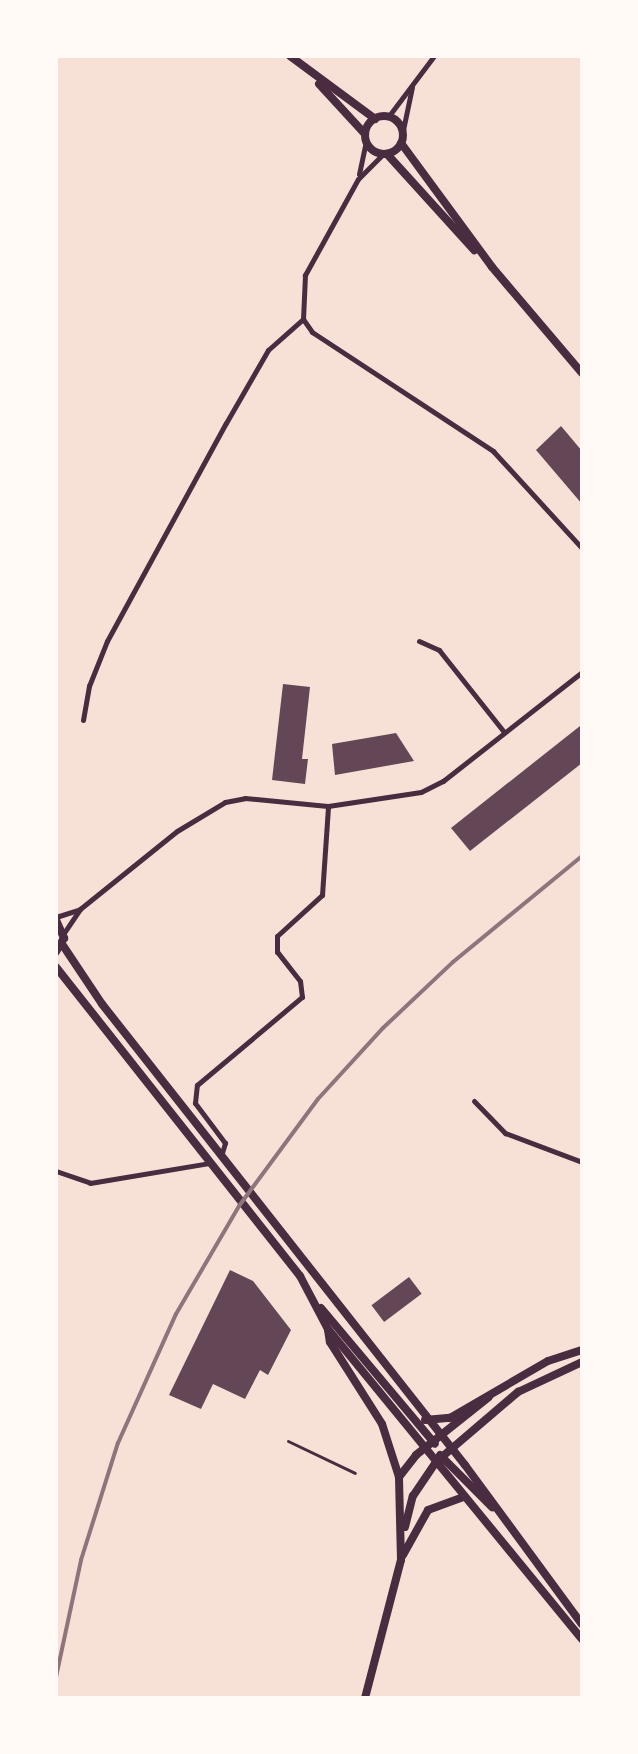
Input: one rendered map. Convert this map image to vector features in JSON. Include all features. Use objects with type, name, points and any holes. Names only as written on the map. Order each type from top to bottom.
[{"type":"main road","points":[[290,56],[314,77],[375,119],[388,117],[403,130],[401,143],[492,267]]},
{"type":"main road","points":[[314,77],[366,137],[492,267],[582,373]]},
{"type":"main road","points":[[366,137],[375,119]]},
{"type":"main road","points":[[385,154],[401,143]]},
{"type":"main road","points":[[56,918],[64,933],[62,944],[56,952]]},
{"type":"main road","points":[[62,944],[94,994],[425,1420],[463,1497],[582,1639]]},
{"type":"main road","points":[[56,967],[226,1182],[312,1299],[436,1441]]},
{"type":"main road","points":[[312,1299],[328,1329],[424,1449],[444,1457],[496,1510],[582,1624]]},
{"type":"main road","points":[[328,1329],[330,1342],[382,1424],[399,1477],[403,1536],[401,1560],[365,1698]]},
{"type":"main road","points":[[425,1420],[450,1418],[548,1361],[582,1350]]},
{"type":"main road","points":[[403,1536],[413,1496],[444,1457],[518,1392],[582,1362]]},
{"type":"main road","points":[[399,1477],[424,1449],[489,1397]]},
{"type":"main road","points":[[401,1560],[428,1510],[463,1497]]},
{"type":"street","points":[[388,117],[434,56]]},
{"type":"street","points":[[403,130],[414,82]]},
{"type":"street","points":[[366,137],[358,179],[305,275],[303,319],[312,332],[493,451],[582,548]]},
{"type":"street","points":[[358,179],[385,154]]},
{"type":"street","points":[[83,720],[102,651],[226,423],[268,350],[303,319]]},
{"type":"street","points":[[419,641],[439,650],[504,732]]},
{"type":"street","points":[[64,933],[80,909],[177,831],[225,802],[245,798],[328,806],[421,792],[582,672]]},
{"type":"street","points":[[220,1157],[225,1143],[194,1096],[197,1085],[302,997],[300,981],[277,952],[277,936],[322,895],[328,806]]},
{"type":"street","points":[[56,918],[80,909]]},
{"type":"street","points":[[474,1101],[505,1133],[582,1162]]},
{"type":"street","points":[[56,1171],[90,1183],[211,1163]]},
{"type":"street","points":[[582,1227],[582,1253]]},
{"type":"lane","points":[[288,1441],[355,1473]]},
{"type":"building","points":[[561,426],[582,451],[582,504],[536,450]]},
{"type":"building","points":[[283,684],[310,687],[302,759],[308,759],[305,784],[272,780]]},
{"type":"building","points":[[580,726],[582,763],[470,851],[451,828]]},
{"type":"building","points":[[396,733],[414,761],[335,775],[332,744]]},
{"type":"building","points":[[230,1270],[253,1281],[291,1330],[268,1375],[260,1370],[245,1399],[213,1384],[201,1409],[169,1395]]},
{"type":"building","points":[[409,1277],[422,1294],[384,1322],[371,1305]]},
{"type":"railway","points":[[56,1677],[81,1560],[118,1443],[176,1314],[239,1206],[318,1099],[383,1028],[453,962],[582,856]]}]
